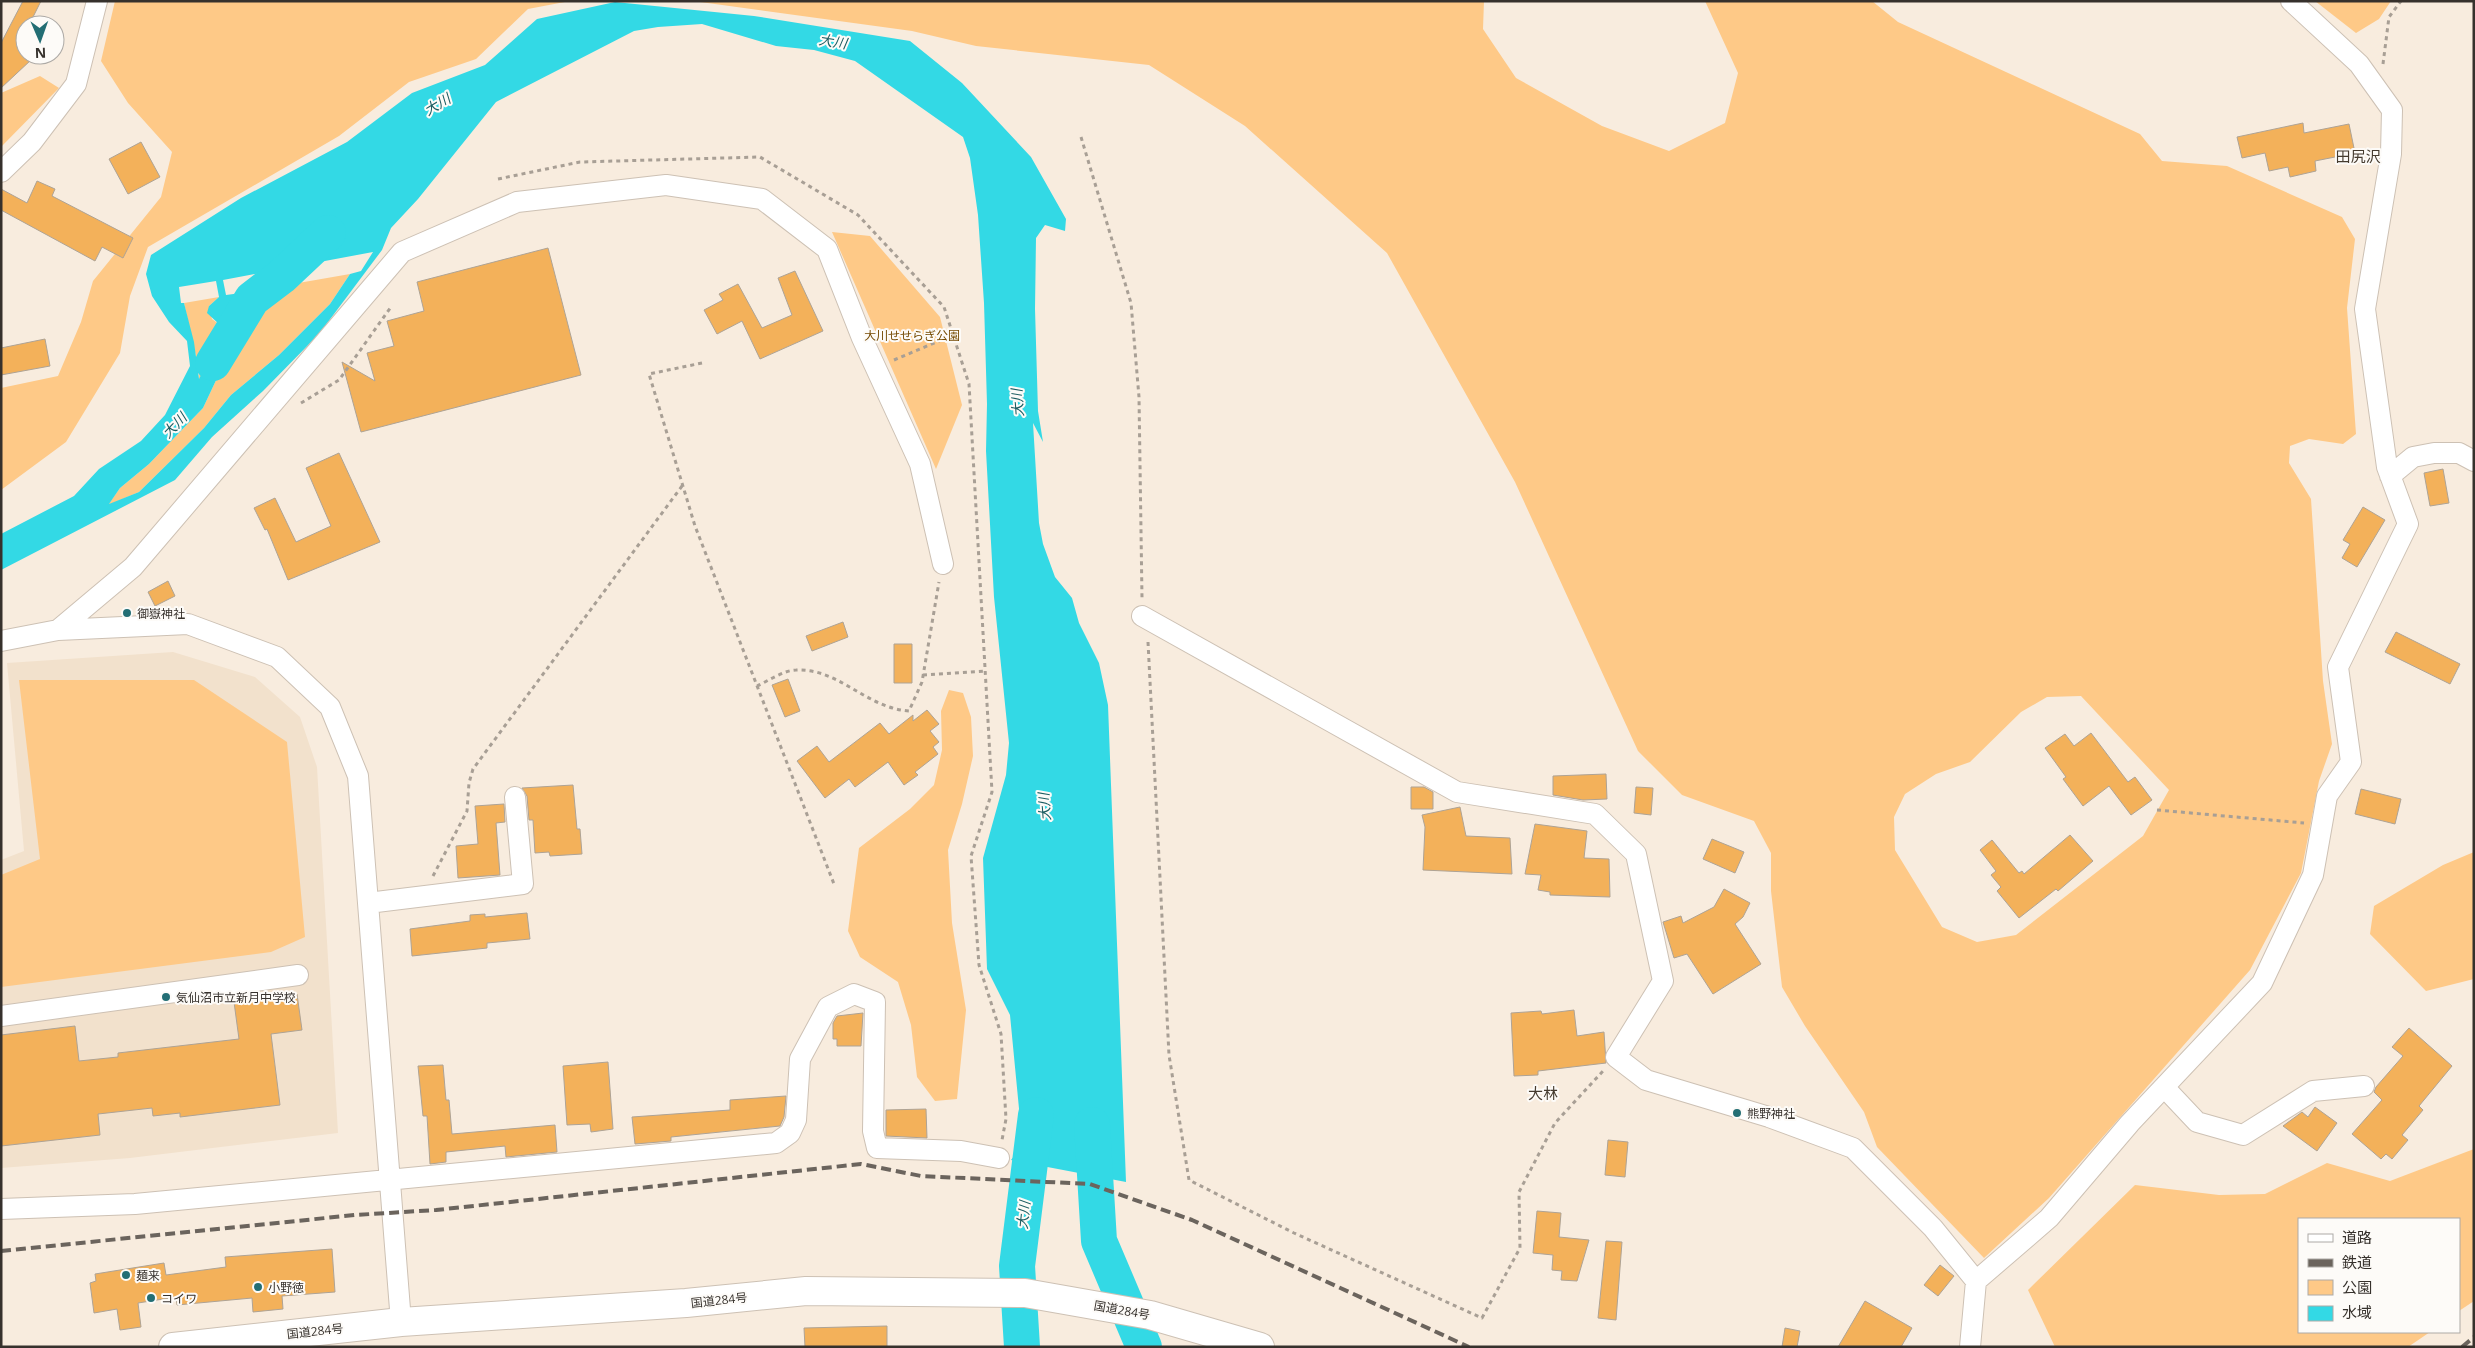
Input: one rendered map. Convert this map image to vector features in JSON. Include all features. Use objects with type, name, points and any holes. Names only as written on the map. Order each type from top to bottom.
[{"type":"highway","name":"国道284号","points":[[173,1347],[401,1322],[686,1303],[806,1291],[1025,1293],[1150,1315],[1257,1346]]},
{"type":"street","points":[[1,172],[32,142],[76,84],[97,1]]},
{"type":"street","points":[[1970,1347],[1976,1281],[2049,1218],[2164,1087],[2262,983],[2313,876],[2327,796],[2352,762],[2338,667],[2408,524],[2387,467],[2365,309],[2391,154],[2392,110],[2360,64],[2291,1]]},
{"type":"street","points":[[58,630],[133,567],[402,252],[517,202],[666,185],[762,198],[827,249],[876,368],[920,464],[943,564]]},
{"type":"street","points":[[2390,476],[2413,457],[2434,453],[2458,453],[2474,461]]},
{"type":"street","points":[[1145,618],[1458,792],[1595,814],[1636,854],[1663,982],[1616,1057],[1646,1080],[1769,1117],[1853,1148],[1933,1228],[1976,1281]]},
{"type":"street","points":[[1,641],[58,630],[188,624],[276,657],[330,707],[358,776],[392,1179],[401,1322]]},
{"type":"street","points":[[368,903],[523,884],[515,798]]},
{"type":"street","points":[[1,1016],[298,975]]},
{"type":"street","points":[[1,1209],[135,1204],[392,1179],[457,1175],[776,1143],[790,1133],[796,1120],[800,1059],[828,1007],[854,994],[875,1002],[874,1131],[877,1148],[961,1152],[998,1158]]},
{"type":"street","points":[[2164,1087],[2197,1122],[2243,1135],[2313,1091],[2364,1086]]},
{"type":"path","points":[[2379,92],[2389,17],[2401,1]]},
{"type":"path","points":[[1081,137],[1131,303],[1139,397],[1145,618],[1169,1055],[1188,1180],[1294,1232],[1482,1318],[1520,1248],[1519,1192],[1555,1123],[1616,1057]]},
{"type":"path","points":[[498,179],[580,162],[760,158],[858,215],[944,307],[970,384],[992,792],[970,856],[978,965],[1001,1034],[1006,1119],[998,1158]]},
{"type":"path","points":[[876,368],[953,335]]},
{"type":"path","points":[[702,363],[649,374],[695,526],[834,884]]},
{"type":"path","points":[[422,897],[467,810],[472,769],[682,485]]},
{"type":"path","points":[[757,686],[794,669],[828,674],[892,710],[909,712],[923,675],[943,564]]},
{"type":"path","points":[[923,675],[985,671]]},
{"type":"path","points":[[2157,810],[2322,825]]},
{"type":"shaded area","name":"気仙沼市立新月中学校","points":[[173,652],[255,677],[300,717],[317,767],[338,1133],[130,1158],[1,1168],[1,860],[24,851],[7,663]]},
{"type":"green space","points":[[115,1],[570,1],[528,9],[476,59],[409,82],[339,136],[148,247],[130,296],[120,353],[66,442],[1,490],[1,388],[58,376],[81,322],[93,281],[161,197],[172,152],[128,103],[101,61]]},
{"type":"green space","points":[[693,1],[1484,1],[1483,29],[1516,78],[1602,126],[1669,151],[1725,123],[1738,73],[1705,1],[1872,1],[1898,22],[2140,134],[2162,161],[2227,166],[2342,217],[2355,239],[2347,308],[2356,434],[2343,444],[2309,439],[2290,446],[2289,463],[2311,499],[2323,681],[2332,744],[2319,781],[2301,873],[2250,970],[2049,1198],[1984,1258],[1877,1147],[1864,1112],[1805,1026],[1782,987],[1771,891],[1771,853],[1754,821],[1682,795],[1638,751],[1515,482],[1387,253],[1245,126],[1149,65],[976,46],[912,31]],"holes":[[[2081,696],[2169,790],[2143,836],[2016,935],[1977,942],[1942,927],[1895,850],[1894,817],[1905,794],[1936,774],[1970,762],[2021,712],[2047,697]]]},
{"type":"green space","points":[[2315,1],[2391,1],[2379,19],[2356,33]]},
{"type":"green space","points":[[40,76],[59,88],[1,147],[1,93]]},
{"type":"green space","name":"大川せせらぎ公園","points":[[832,232],[870,236],[940,317],[962,405],[936,469]]},
{"type":"green space","points":[[350,274],[330,304],[279,355],[231,395],[204,428],[139,492],[108,505],[120,488],[149,464],[203,408],[235,340],[241,293]]},
{"type":"green space","points":[[219,297],[209,306],[212,319],[220,325],[219,334],[210,349],[208,361],[199,380],[198,365],[184,303]]},
{"type":"green space","points":[[19,680],[194,680],[287,742],[305,937],[271,952],[1,987],[1,875],[40,859]]},
{"type":"green space","points":[[949,690],[963,693],[971,717],[973,756],[962,804],[948,850],[952,923],[966,1010],[957,1099],[935,1101],[917,1077],[911,1025],[898,982],[860,957],[848,931],[859,848],[910,809],[934,785],[942,750],[941,711]]},
{"type":"green space","points":[[2474,852],[2474,979],[2426,991],[2370,934],[2374,906],[2443,865]]},
{"type":"green space","points":[[2474,1149],[2474,1301],[2460,1310],[2460,1218],[2298,1218],[2298,1333],[2429,1333],[2408,1347],[2055,1347],[2028,1290],[2135,1185],[2219,1195],[2265,1194],[2327,1163],[2390,1181]]},
{"type":"water","points":[[615,2],[754,16],[910,41],[962,83],[1031,157],[1066,219],[1065,231],[1045,225],[1036,238],[1035,309],[1038,411],[1043,442],[1033,423],[1039,523],[1043,544],[1055,577],[1072,598],[1079,623],[1099,663],[1108,705],[1126,1182],[1011,1160],[1019,1150],[1020,1119],[1010,1015],[987,969],[983,858],[1006,775],[1009,743],[994,597],[986,451],[987,404],[984,303],[978,215],[970,158],[963,137],[855,61],[814,50],[776,46],[702,24],[658,27],[634,31],[496,102],[418,199],[391,228],[382,250],[319,334],[263,391],[212,437],[175,480],[1,570],[1,534],[74,496],[99,469],[141,441],[165,415],[190,366],[187,341],[169,322],[152,296],[146,274],[151,255],[241,198],[347,142],[412,93],[485,65],[537,19]],"holes":[[[373,252],[361,271],[350,274],[330,304],[279,355],[231,395],[204,428],[139,492],[109,504],[120,488],[149,464],[203,408],[235,340],[241,293],[226,295],[223,280]],[[216,281],[219,297],[209,306],[207,313],[220,325],[219,333],[210,349],[208,361],[199,379],[194,342],[184,303],[181,303],[179,287]]]},
{"type":"building","points":[[23,1],[41,1],[34,15],[16,15]]},
{"type":"building","points":[[15,16],[15,65],[26,65],[1,88],[1,43]]},
{"type":"building","points":[[2303,123],[2304,133],[2349,124],[2355,153],[2315,161],[2316,171],[2290,177],[2288,167],[2269,171],[2265,153],[2242,158],[2237,137]]},
{"type":"building","points":[[141,142],[160,177],[128,194],[109,159]]},
{"type":"building","points":[[37,181],[55,189],[52,196],[133,238],[123,258],[102,247],[95,261],[1,210],[1,189],[27,203]]},
{"type":"building","points":[[548,248],[581,375],[361,432],[342,362],[375,381],[367,353],[394,346],[387,321],[424,311],[417,282]]},
{"type":"building","points":[[795,271],[823,331],[760,359],[742,321],[717,334],[704,310],[723,300],[719,294],[738,284],[762,328],[792,315],[778,278]]},
{"type":"building","points":[[45,339],[50,366],[1,375],[1,348]]},
{"type":"building","points":[[339,453],[380,542],[288,580],[267,529],[265,530],[254,508],[275,498],[296,542],[331,526],[306,468]]},
{"type":"building","points":[[2443,469],[2449,503],[2430,506],[2424,473]]},
{"type":"building","points":[[2363,507],[2385,520],[2357,567],[2342,558],[2350,544],[2343,540]]},
{"type":"building","points":[[168,581],[175,596],[155,606],[148,592]]},
{"type":"building","points":[[843,622],[848,637],[812,651],[806,636]]},
{"type":"building","points":[[2396,632],[2460,664],[2450,684],[2385,652]]},
{"type":"building","points":[[894,644],[912,644],[912,683],[894,683]]},
{"type":"building","points":[[788,679],[800,711],[785,717],[772,685]]},
{"type":"building","points":[[927,710],[939,724],[930,731],[939,742],[933,747],[938,754],[915,772],[918,775],[904,785],[888,762],[855,787],[849,779],[825,798],[797,761],[817,746],[829,762],[880,723],[889,734],[913,715],[913,721]]},
{"type":"building","points":[[2091,733],[2128,782],[2135,777],[2152,800],[2131,815],[2109,786],[2083,806],[2063,779],[2066,777],[2045,748],[2065,734],[2074,746]]},
{"type":"building","points":[[1606,774],[1607,799],[1583,800],[1553,795],[1553,776]]},
{"type":"building","points":[[573,785],[577,829],[580,829],[582,854],[550,856],[549,852],[535,853],[533,820],[529,820],[527,796],[522,788]]},
{"type":"building","points":[[1411,787],[1424,787],[1433,792],[1433,809],[1411,809]]},
{"type":"building","points":[[1636,787],[1653,788],[1651,815],[1634,813]]},
{"type":"building","points":[[2361,789],[2401,799],[2395,824],[2355,814]]},
{"type":"building","points":[[504,804],[505,822],[496,823],[500,875],[458,878],[456,846],[478,844],[475,806]]},
{"type":"building","points":[[1460,807],[1466,836],[1510,838],[1512,874],[1423,870],[1425,827],[1422,815]]},
{"type":"building","points":[[1535,824],[1587,831],[1584,858],[1609,859],[1610,897],[1550,895],[1550,892],[1538,890],[1541,875],[1525,874]]},
{"type":"building","points":[[2070,835],[2093,861],[2058,891],[2056,889],[2019,918],[1997,891],[2001,887],[1991,875],[1996,871],[1980,850],[1992,840],[2019,873],[2022,871],[2024,874]]},
{"type":"building","points":[[1712,839],[1744,852],[1735,873],[1703,859]]},
{"type":"building","points":[[1724,889],[1750,903],[1743,917],[1735,924],[1761,964],[1713,994],[1687,954],[1674,958],[1663,922],[1681,916],[1683,923],[1714,907]]},
{"type":"building","points":[[527,913],[530,939],[487,943],[487,948],[412,956],[410,929],[470,921],[470,915],[485,914],[485,917]]},
{"type":"building","points":[[297,994],[302,1030],[271,1034],[280,1105],[180,1117],[180,1113],[153,1116],[152,1108],[98,1114],[100,1135],[1,1146],[1,1035],[75,1026],[79,1061],[118,1057],[118,1053],[239,1039],[234,1002]]},
{"type":"building","points":[[1574,1010],[1577,1036],[1604,1032],[1606,1063],[1538,1071],[1538,1075],[1514,1076],[1511,1013],[1541,1011],[1542,1014]]},
{"type":"building","points":[[863,1013],[861,1046],[837,1046],[837,1039],[833,1039],[833,1023],[837,1016]]},
{"type":"building","points":[[2409,1028],[2452,1066],[2419,1106],[2423,1110],[2402,1135],[2408,1140],[2392,1159],[2386,1154],[2381,1159],[2352,1134],[2382,1100],[2374,1092],[2376,1087],[2403,1056],[2392,1047]]},
{"type":"building","points":[[608,1062],[613,1129],[591,1132],[590,1124],[567,1125],[563,1066]]},
{"type":"building","points":[[443,1065],[446,1100],[449,1100],[452,1134],[555,1125],[557,1152],[506,1157],[505,1146],[446,1152],[446,1162],[430,1164],[427,1116],[423,1116],[418,1066]]},
{"type":"building","points":[[786,1096],[784,1117],[780,1126],[671,1137],[671,1141],[635,1144],[632,1117],[730,1110],[730,1100]]},
{"type":"building","points":[[2315,1107],[2337,1123],[2317,1151],[2283,1126],[2302,1112],[2308,1117]]},
{"type":"building","points":[[926,1109],[927,1138],[886,1136],[886,1110]]},
{"type":"building","points":[[1608,1140],[1628,1142],[1625,1177],[1605,1175]]},
{"type":"building","points":[[1537,1211],[1561,1213],[1559,1237],[1589,1240],[1577,1281],[1561,1280],[1562,1271],[1552,1270],[1553,1255],[1533,1253]]},
{"type":"building","points":[[1606,1241],[1622,1242],[1616,1320],[1598,1318]]},
{"type":"building","points":[[332,1249],[335,1292],[282,1296],[283,1309],[253,1312],[252,1298],[177,1305],[176,1297],[138,1303],[141,1327],[120,1330],[117,1309],[94,1313],[90,1283],[96,1281],[95,1274],[164,1263],[166,1275],[226,1267],[225,1257]]},
{"type":"building","points":[[1940,1265],[1954,1276],[1938,1296],[1924,1285]]},
{"type":"building","points":[[1865,1301],[1912,1328],[1901,1347],[1838,1347]]},
{"type":"building","points":[[887,1326],[887,1347],[805,1347],[804,1328]]},
{"type":"building","points":[[1785,1328],[1800,1331],[1797,1347],[1782,1347]]},
{"type":"waterway","name":"大川","points":[[213,363],[252,299],[281,277],[328,233]]},
{"type":"waterway","name":"大川","points":[[1022,1347],[1017,1266],[1036,1115]]},
{"type":"waterway","name":"大川","points":[[1092,1125],[1099,1241],[1144,1347]]},
{"type":"railway","points":[[1,1251],[355,1215],[436,1210],[861,1164],[921,1176],[1090,1184],[1192,1220],[1469,1347]]},
{"type":"railway","points":[[2462,1347],[2474,1337]]},
{"type":"place","name":"御嶽神社","points":[[127,613]]},
{"type":"place","name":"気仙沼市立新月中学校","points":[[166,997]]},
{"type":"place","name":"熊野神社","points":[[1737,1113]]},
{"type":"place","name":"麺来","points":[[126,1275]]},
{"type":"place","name":"小野徳","points":[[258,1287]]},
{"type":"place","name":"コイワ","points":[[151,1298]]},
{"type":"district","name":"田尻沢","points":[[2358,156]]},
{"type":"district","name":"大林","points":[[1543,1093]]}]
